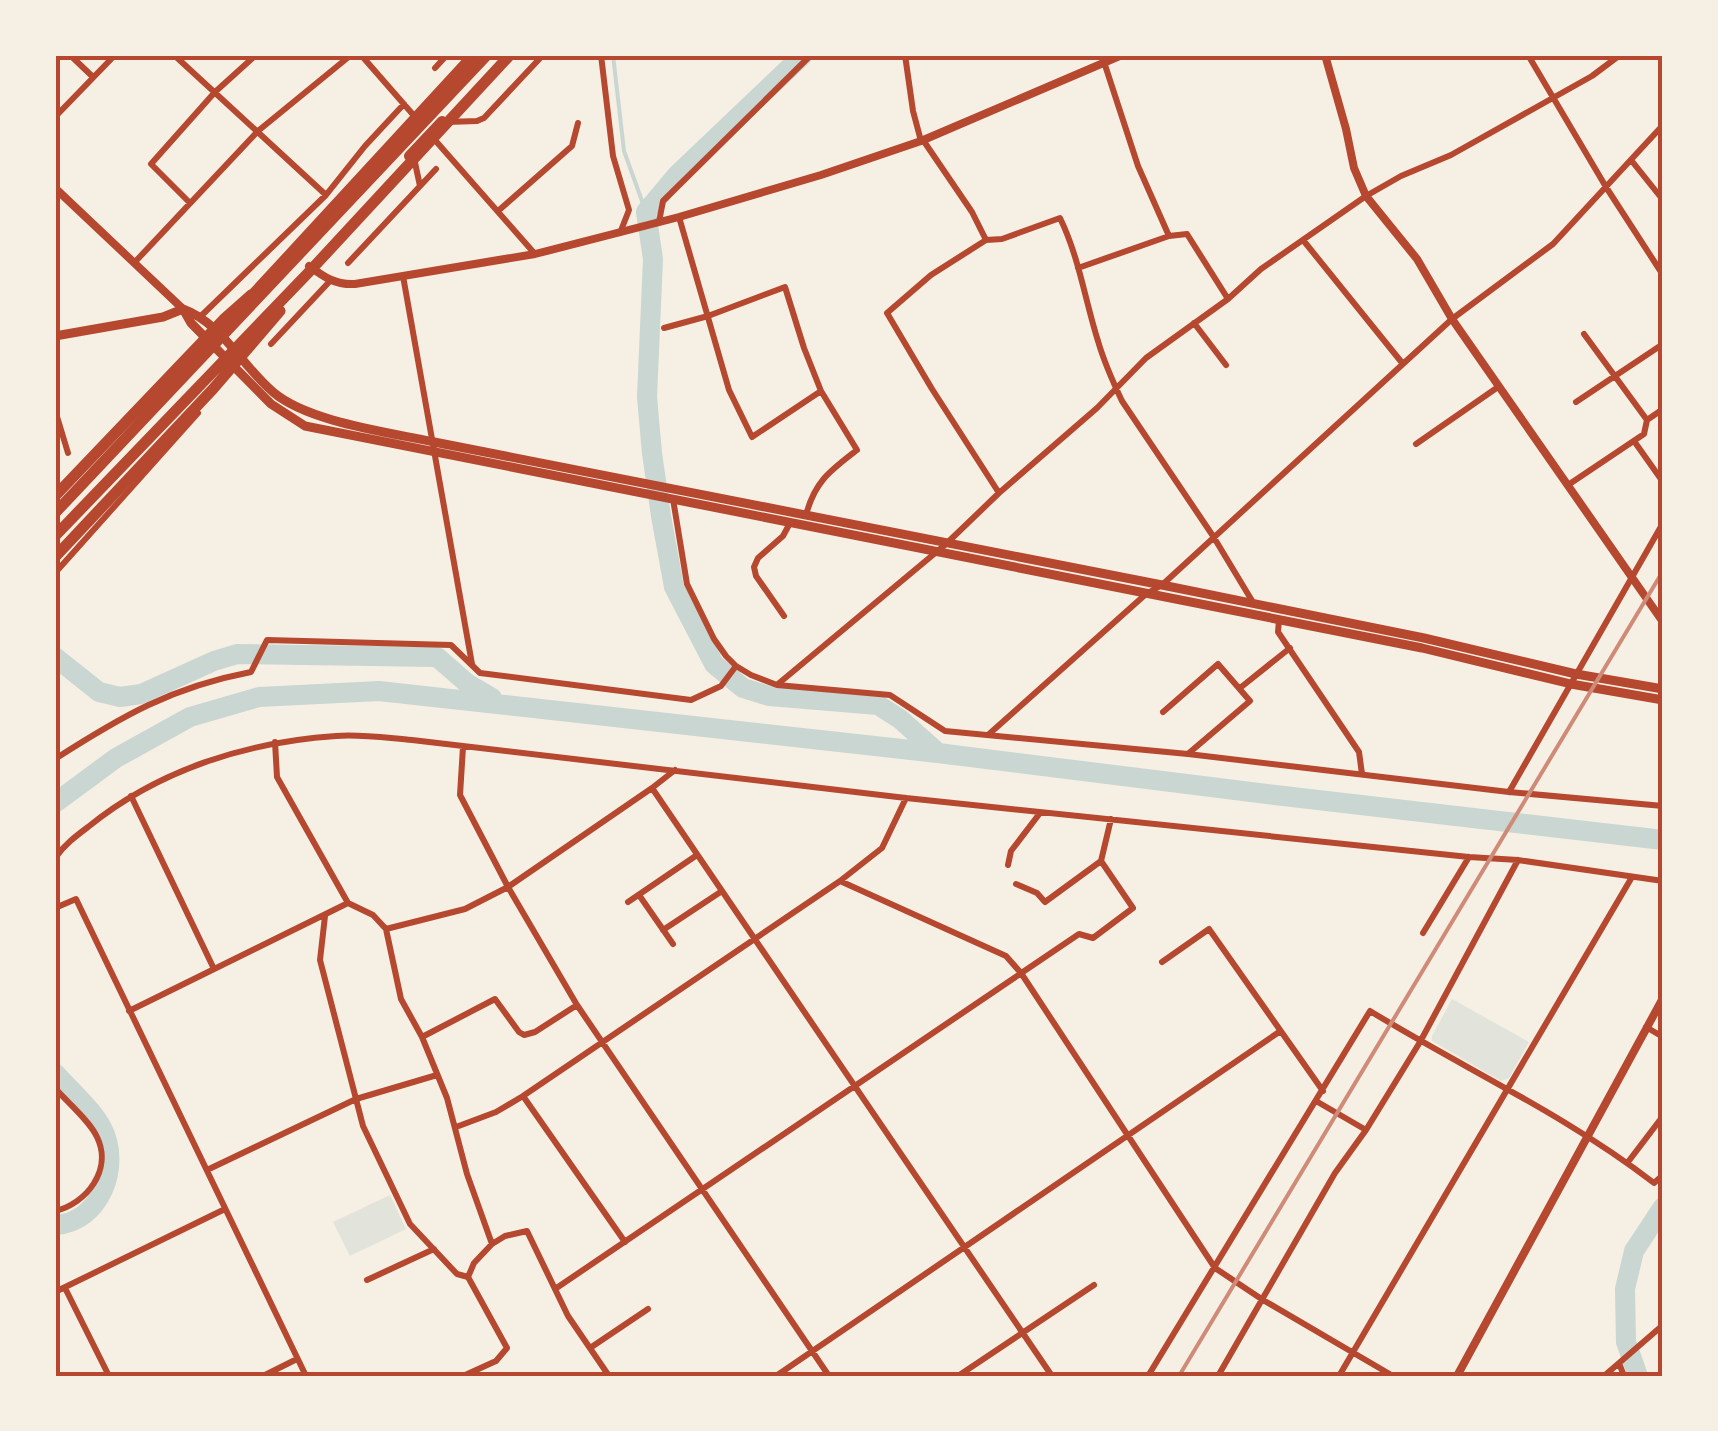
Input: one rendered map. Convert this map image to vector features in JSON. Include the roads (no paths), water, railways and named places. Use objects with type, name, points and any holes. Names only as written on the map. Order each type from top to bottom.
[{"type":"highway","points":[[55,496],[76,480],[213,337],[473,55]]},
{"type":"highway","points":[[55,513],[487,55]]},
{"type":"highway","points":[[55,538],[429,134],[511,55]]},
{"type":"highway","points":[[55,538],[511,55]]},
{"type":"highway","points":[[55,496],[225,318],[299,254]]},
{"type":"highway","points":[[55,558],[271,322],[308,269]]},
{"type":"main road","points":[[183,309],[191,323],[213,337]]},
{"type":"main road","points":[[55,336],[163,317],[183,309],[202,316],[224,356],[270,404],[306,426],[806,515],[1424,638],[1574,679],[1663,689]]},
{"type":"main road","points":[[673,494],[790,523],[1422,648],[1663,700]]},
{"type":"street","points":[[70,55],[93,77]]},
{"type":"street","points":[[55,117],[116,55]]},
{"type":"street","points":[[174,55],[326,195]]},
{"type":"street","points":[[190,203],[151,164],[215,92],[256,55]]},
{"type":"street","points":[[134,263],[258,131],[351,55]]},
{"type":"street","points":[[361,55],[535,254]]},
{"type":"street","points":[[435,68],[447,55]]},
{"type":"street","points":[[441,122],[484,118],[543,55]]},
{"type":"street","points":[[601,55],[612,156],[628,210],[625,231]]},
{"type":"street","points":[[658,222],[663,200],[811,55]]},
{"type":"street","points":[[905,55],[913,111],[922,140],[972,212],[986,240]]},
{"type":"street","points":[[308,269],[338,284],[355,284],[535,254],[679,217],[922,140],[1120,55]]},
{"type":"street","points":[[1325,55],[1354,168],[1366,196],[1417,260],[1452,320],[1663,622]]},
{"type":"street","points":[[1528,55],[1663,275]]},
{"type":"street","points":[[777,684],[946,544],[999,492],[1098,408],[1146,358],[1228,299],[1261,269],[1366,196],[1452,155],[1592,76],[1620,55]]},
{"type":"street","points":[[1104,62],[1138,166],[1169,236]]},
{"type":"street","points":[[202,316],[326,195],[404,104]]},
{"type":"street","points":[[498,211],[572,146],[578,123]]},
{"type":"street","points":[[988,735],[1146,594],[1162,585],[1452,320],[1553,244],[1663,126]]},
{"type":"street","points":[[413,152],[420,186]]},
{"type":"street","points":[[1631,160],[1663,200]]},
{"type":"street","points":[[348,263],[436,169]]},
{"type":"street","points":[[55,188],[183,309]]},
{"type":"street","points":[[679,217],[729,390],[752,437],[821,392]]},
{"type":"street","points":[[999,492],[886,314],[930,274],[986,240],[1002,239],[1060,218],[1072,242],[1098,343],[1122,401],[1255,605]]},
{"type":"street","points":[[1078,268],[1169,236],[1188,234],[1228,299]]},
{"type":"street","points":[[1303,240],[1404,364]]},
{"type":"street","points":[[403,276],[472,665]]},
{"type":"street","points":[[271,344],[330,281]]},
{"type":"street","points":[[664,328],[785,287],[821,392],[856,450],[826,474],[812,493],[806,515]]},
{"type":"street","points":[[1194,323],[1226,366]]},
{"type":"street","points":[[1568,485],[1644,434],[1646,420],[1584,334]]},
{"type":"street","points":[[1576,402],[1663,344]]},
{"type":"street","points":[[55,573],[211,398],[224,356]]},
{"type":"street","points":[[1416,444],[1498,387]]},
{"type":"street","points":[[55,410],[68,453]]},
{"type":"street","points":[[1646,420],[1663,410]]},
{"type":"street","points":[[1634,441],[1663,482]]},
{"type":"street","points":[[673,494],[687,584],[714,639],[736,666],[777,684],[890,695],[945,730],[1663,806]]},
{"type":"street","points":[[784,616],[754,567],[790,523]]},
{"type":"street","points":[[1509,792],[1663,523]]},
{"type":"street","points":[[1279,620],[1278,632],[1359,752],[1362,774]]},
{"type":"street","points":[[55,759],[118,718],[170,694],[251,672],[267,640],[451,645],[480,673],[691,700],[721,686],[736,666]]},
{"type":"street","points":[[1240,688],[1290,648]]},
{"type":"street","points":[[1163,712],[1218,664],[1250,701],[1188,754]]},
{"type":"street","points":[[55,858],[101,816],[180,771],[275,742],[340,735],[1111,820],[1518,860],[1663,881]]},
{"type":"street","points":[[275,742],[277,777],[348,903],[372,915],[386,929],[401,999],[422,1036],[437,1075],[492,1244]]},
{"type":"street","points":[[463,747],[460,795],[508,887],[601,1042],[829,1376]]},
{"type":"street","points":[[386,929],[465,909],[508,887],[675,770]]},
{"type":"street","points":[[652,788],[1052,1376]]},
{"type":"street","points":[[131,796],[214,970]]},
{"type":"street","points":[[456,1127],[524,1096],[840,881],[882,848],[906,798]]},
{"type":"street","points":[[1008,865],[1011,850],[1041,812]]},
{"type":"street","points":[[1016,884],[1037,893],[1045,902],[1102,861],[1111,820]]},
{"type":"street","points":[[628,902],[697,855]]},
{"type":"street","points":[[1424,933],[1469,857]]},
{"type":"street","points":[[1218,1376],[1334,1173],[1366,1130],[1420,1042],[1518,860]]},
{"type":"street","points":[[556,1289],[1079,934],[1092,938],[1133,908],[1102,861]]},
{"type":"street","points":[[1339,1376],[1632,876]]},
{"type":"street","points":[[840,881],[1006,956],[1022,973],[1216,1268],[1393,1376]]},
{"type":"street","points":[[664,930],[722,891]]},
{"type":"street","points":[[639,895],[672,944]]},
{"type":"street","points":[[55,908],[76,899],[306,1376]]},
{"type":"street","points":[[130,1011],[348,903]]},
{"type":"street","points":[[325,915],[320,960],[363,1126],[410,1224],[457,1274],[468,1277],[508,1348],[496,1361],[463,1376]]},
{"type":"street","points":[[1162,962],[1209,929],[1323,1091]]},
{"type":"street","points":[[1457,1376],[1663,998]]},
{"type":"street","points":[[422,1036],[494,999],[524,1035],[577,1005]]},
{"type":"street","points":[[1148,1376],[1370,1011],[1588,1135],[1654,1183],[1663,1175]]},
{"type":"street","points":[[1646,1027],[1663,1037]]},
{"type":"street","points":[[776,1376],[1280,1032]]},
{"type":"street","points":[[207,1170],[356,1098],[437,1075]]},
{"type":"street","points":[[55,1088],[98,1138],[102,1157],[100,1172],[81,1200],[55,1211]]},
{"type":"street","points":[[524,1096],[625,1242]]},
{"type":"street","points":[[1316,1101],[1366,1130]]},
{"type":"street","points":[[1628,1162],[1663,1116]]},
{"type":"street","points":[[55,1292],[224,1209]]},
{"type":"street","points":[[468,1277],[474,1263],[492,1244],[527,1231],[568,1316],[609,1376]]},
{"type":"street","points":[[367,1280],[434,1249]]},
{"type":"street","points":[[958,1376],[1094,1284]]},
{"type":"street","points":[[65,1288],[109,1376]]},
{"type":"street","points":[[590,1348],[648,1309]]},
{"type":"street","points":[[1604,1376],[1663,1324]]},
{"type":"street","points":[[263,1376],[298,1359]]},
{"type":"street","points":[[1619,1363],[1624,1376]]},
{"type":"waterway","points":[[613,55],[624,151],[646,212]]},
{"type":"waterway","points":[[803,55],[677,175],[646,212],[653,259],[647,397],[674,587],[714,664],[743,688],[769,696],[878,705],[938,753]]},
{"type":"waterway","points":[[55,657],[99,692],[120,697],[141,694],[237,654],[437,657],[468,684],[492,698]]},
{"type":"waterway","points":[[55,803],[116,758],[190,717],[259,697],[379,691],[1663,840]]},
{"type":"waterway","points":[[55,1073],[98,1121],[108,1143],[109,1159],[108,1175],[95,1203],[71,1222],[55,1225]]},
{"type":"waterway","points":[[1638,1376],[1626,1342],[1625,1289],[1634,1251],[1663,1207]]},
{"type":"railway","points":[[1179,1376],[1663,571]]}]
